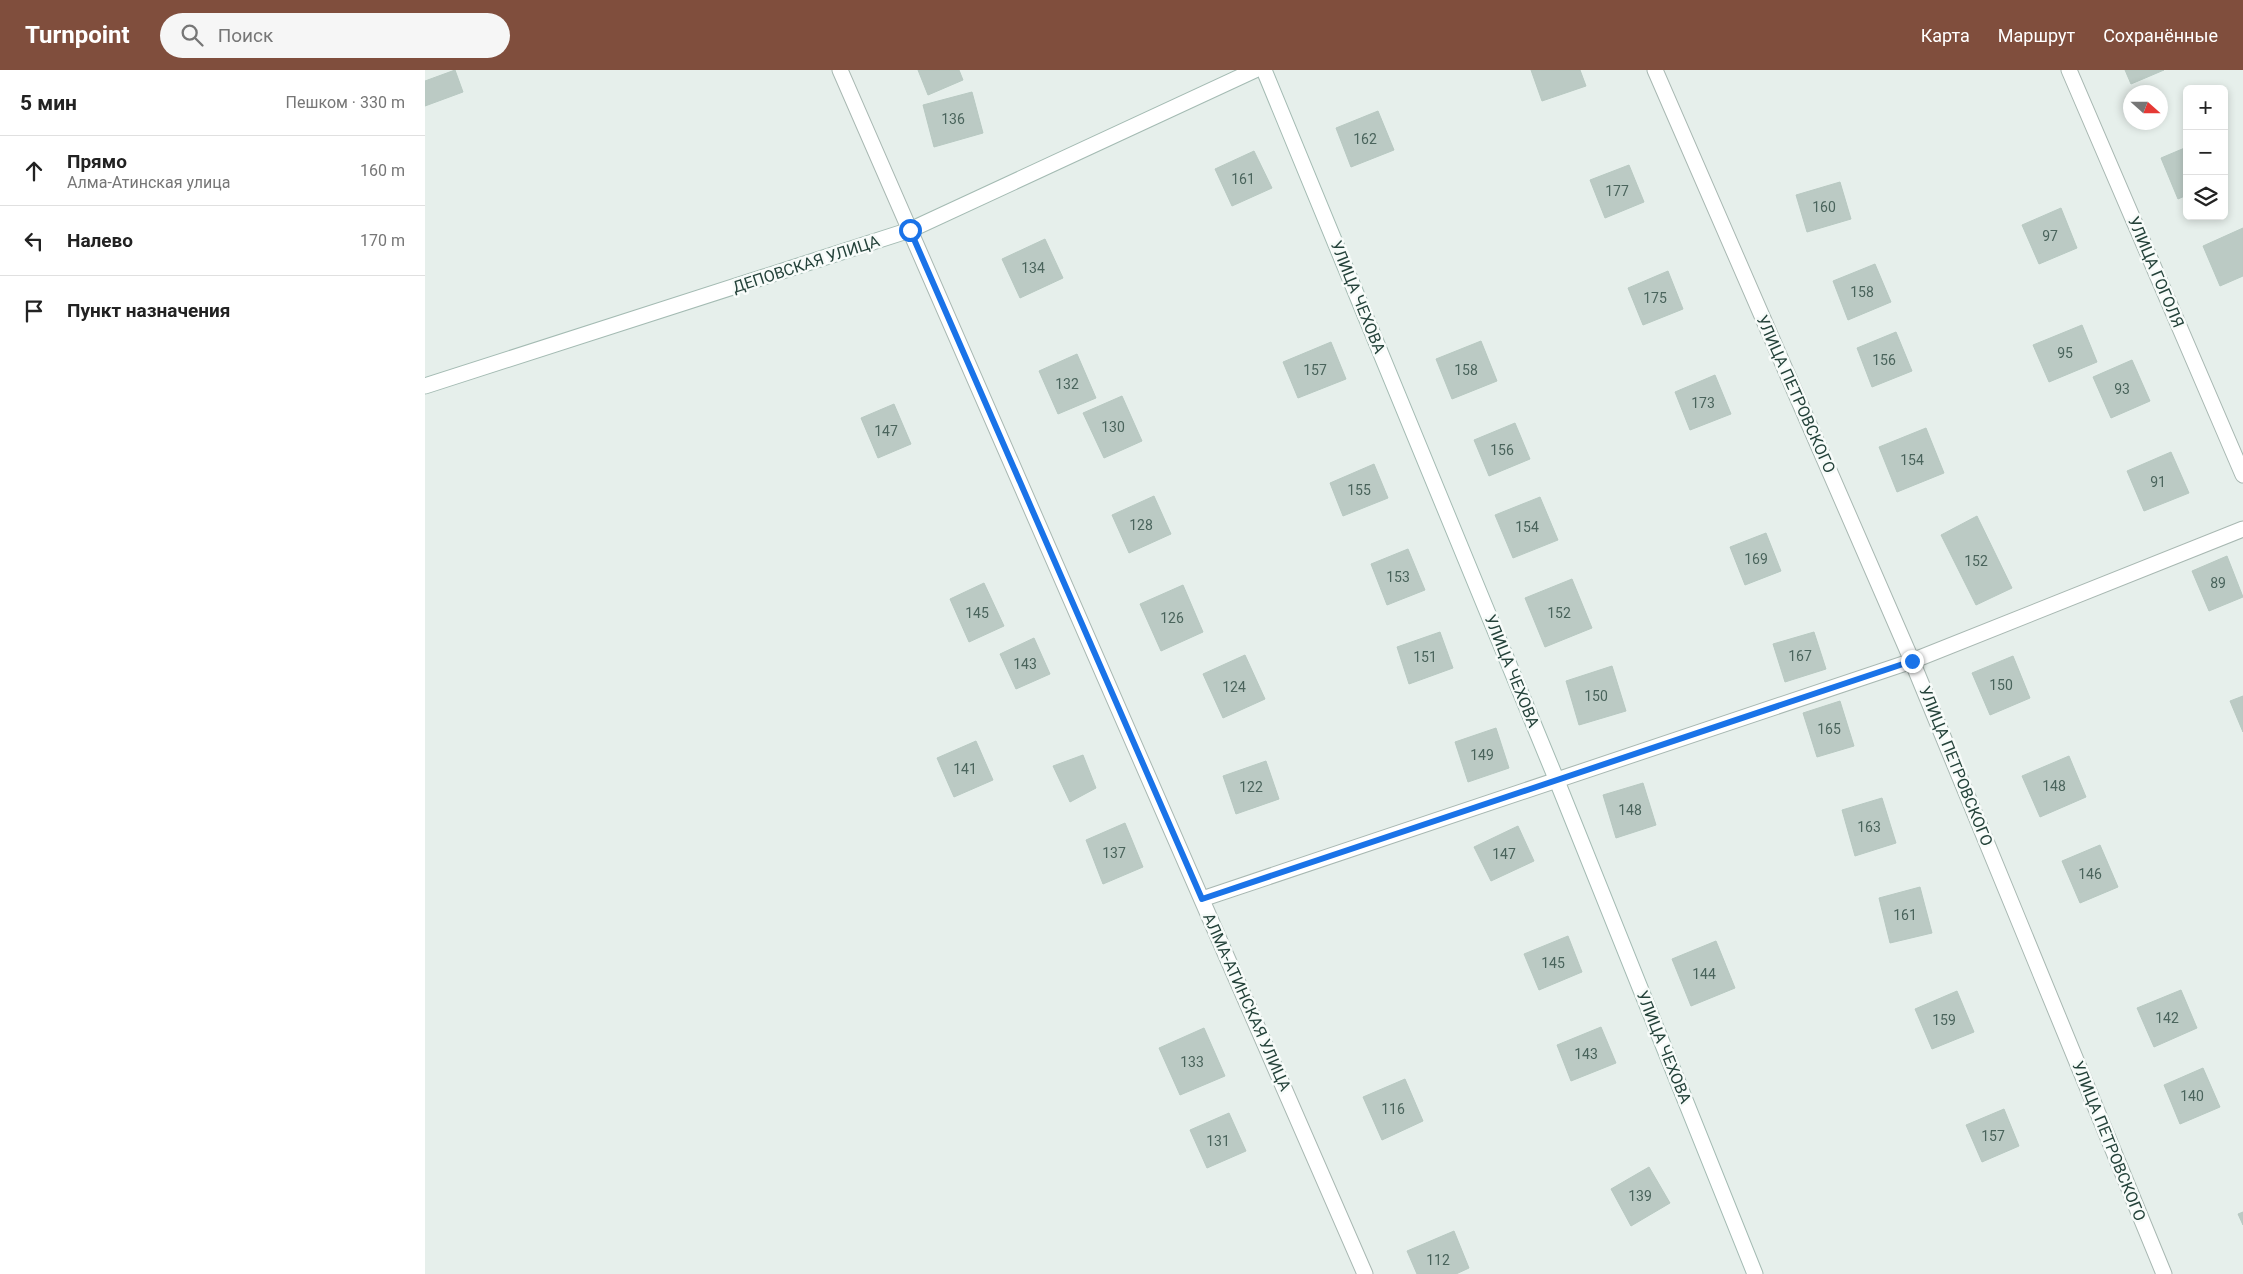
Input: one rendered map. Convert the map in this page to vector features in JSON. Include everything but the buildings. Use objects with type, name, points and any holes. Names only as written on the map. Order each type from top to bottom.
[{"type":"street","name":"АЛМА-АТИНСКАЯ УЛИЦА","points":[[840,70],[1365,1274]]},
{"type":"street","name":"ДЕПОВСКАЯ УЛИЦА","points":[[425,386],[910,230],[1255,70]]},
{"type":"street","name":"УЛИЦА ЧЕХОВА","points":[[1264,70],[1557,781],[1755,1274]]},
{"type":"street","name":"УЛИЦА ПЕТРОВСКОГО","points":[[1655,70],[1912,661],[2164,1274]]},
{"type":"street","name":"УЛИЦА ГОГОЛЯ","points":[[2069,70],[2243,475]]},
{"type":"street","points":[[1202,899],[1912,661],[2243,530]]},
{"type":"route","points":[[910,230],[1202,899],[1912,661]]}]
